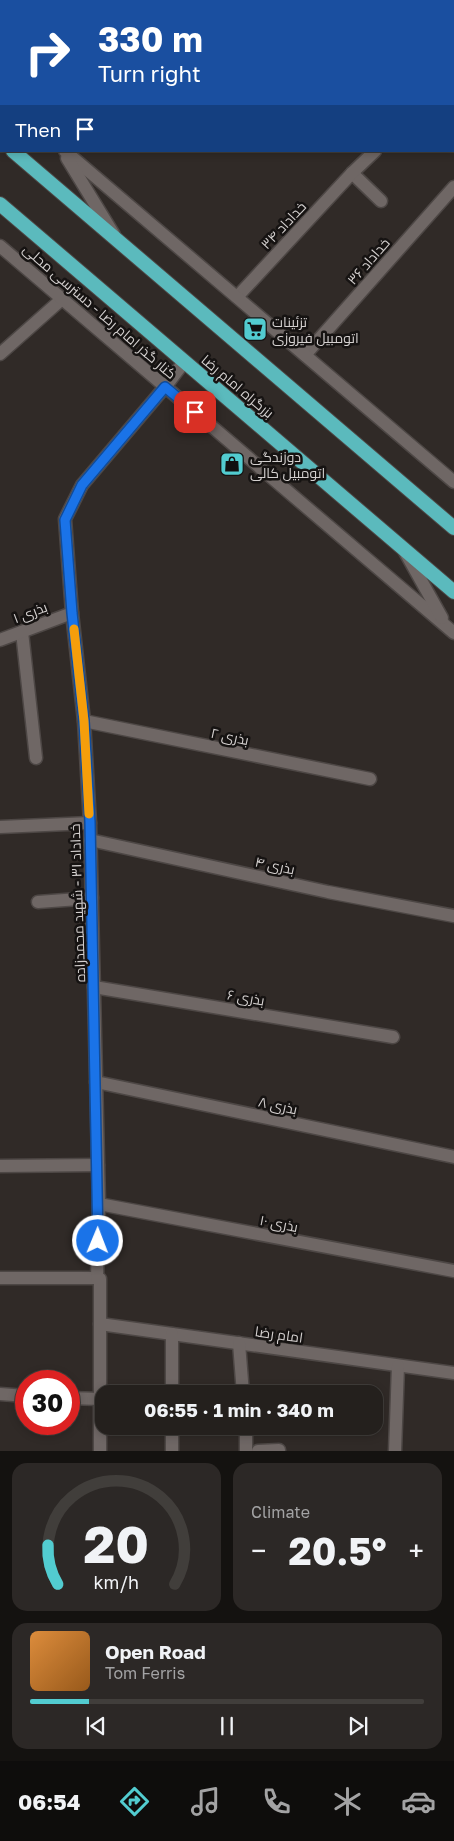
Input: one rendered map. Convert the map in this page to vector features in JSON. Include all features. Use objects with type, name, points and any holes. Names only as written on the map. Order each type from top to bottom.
[{"type":"highway","points":[[14,152],[454,528]]},
{"type":"highway","name":"بزرگراه امام رضا","points":[[0,204],[454,592]]},
{"type":"street","points":[[65,152],[118,241]]},
{"type":"street","points":[[65,152],[454,482]]},
{"type":"street","name":"خداداد ۳۴","points":[[237,297],[352,173],[374,152]]},
{"type":"street","points":[[352,173],[381,202]]},
{"type":"street","name":"خداداد ۳۶","points":[[305,356],[454,186]]},
{"type":"street","name":"کنار گذر امام رضا - دسترسی محلی","points":[[0,246],[450,630]]},
{"type":"street","points":[[0,354],[62,299]]},
{"type":"street","name":"خداداد ۳۱ - شهید محمدزاده","points":[[100,1385],[100,1280],[97,1278],[99,1204],[90,822],[84,721],[72,613],[65,520],[82,485],[184,362]]},
{"type":"street","points":[[403,548],[450,630]]},
{"type":"street","name":"بذری ۱","points":[[0,640],[72,613]]},
{"type":"street","points":[[22,632],[36,758]]},
{"type":"street","name":"بذری ۲","points":[[84,721],[370,780]]},
{"type":"street","points":[[0,826],[90,822]]},
{"type":"street","name":"بذری ۴","points":[[90,840],[328,892],[454,916]]},
{"type":"street","points":[[38,902],[92,898]]},
{"type":"street","name":"بذری ۶","points":[[94,987],[393,1037]]},
{"type":"street","name":"بذری ۸","points":[[96,1082],[454,1156]]},
{"type":"street","points":[[0,1166],[98,1165]]},
{"type":"street","name":"بذری ۱۰","points":[[99,1204],[454,1271]]},
{"type":"street","points":[[0,1278],[97,1278]]},
{"type":"street","name":"امام رضا","points":[[100,1324],[454,1374]]},
{"type":"street","points":[[172,1334],[172,1385]]},
{"type":"street","points":[[239,1343],[242,1385]]},
{"type":"street","points":[[395,1451],[398,1366]]},
{"type":"street","points":[[0,1394],[15,1395]]},
{"type":"street","points":[[80,1398],[95,1399]]},
{"type":"street","name":"خداداد ۳۱ - شهید محمدزاده","points":[[100,1435],[100,1451]]},
{"type":"street","points":[[172,1435],[172,1451]]},
{"type":"street","points":[[246,1435],[246,1451]]},
{"type":"street","points":[[258,1451],[279,1450]]},
{"type":"slow traffic","points":[[74,629],[84,721],[89,814]]},
{"type":"place","name":"تزئینات اتومبیل فیروزی","points":[[255,329]]},
{"type":"place","name":"دوزندگی اتومبیل کالی","points":[[232,464]]},
{"type":"route","points":[[98,1241],[99,1204],[90,822],[84,721],[72,613],[65,520],[82,485],[165,387],[195,412]]}]
